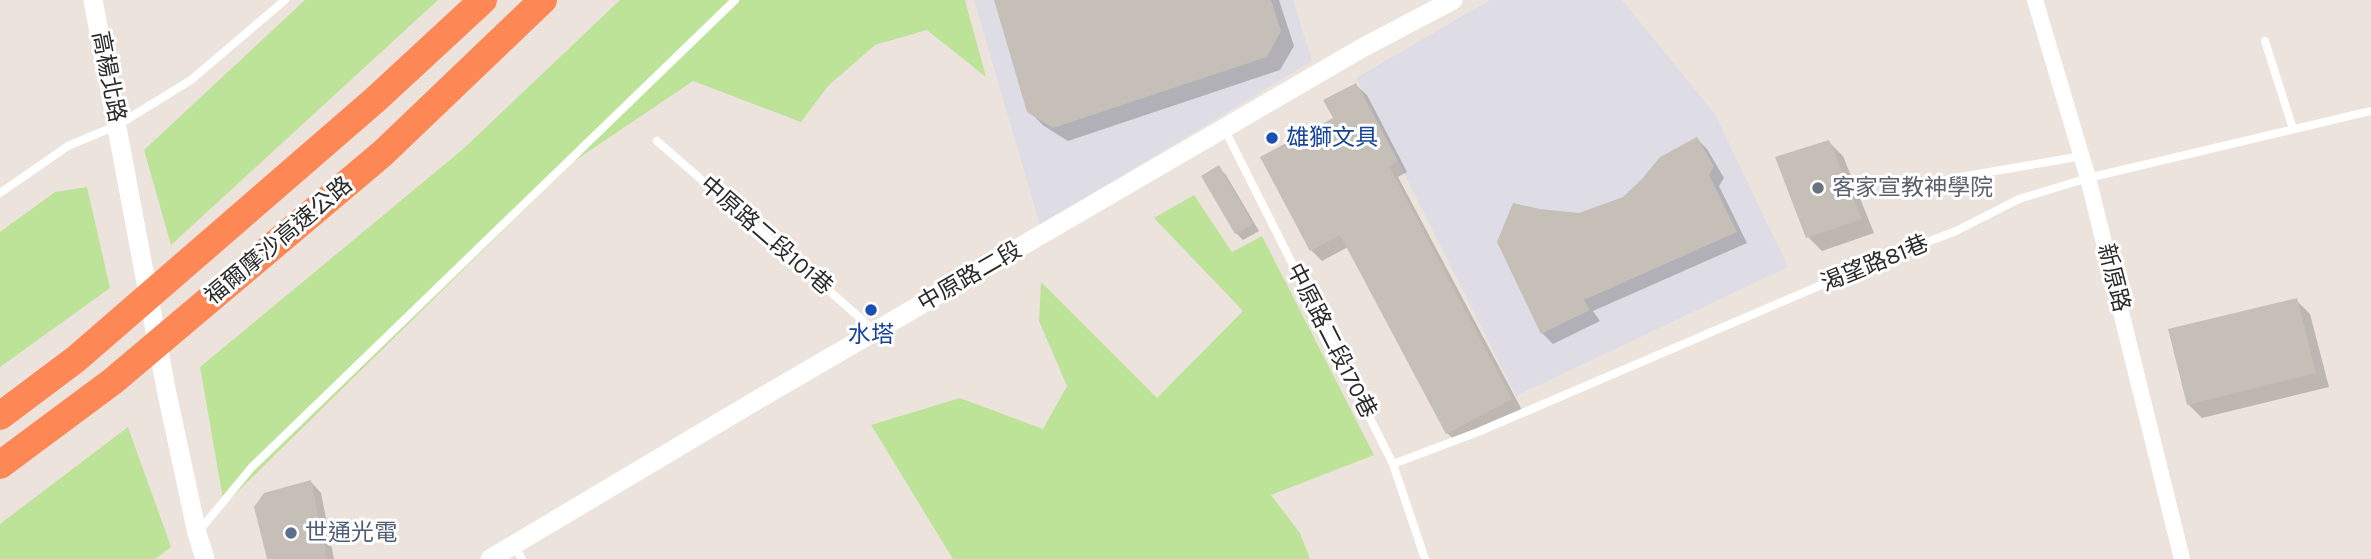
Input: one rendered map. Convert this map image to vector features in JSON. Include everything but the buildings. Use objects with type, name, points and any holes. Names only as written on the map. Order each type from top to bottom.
[{"type":"highway","name":"福爾摩沙高速公路","points":[[0,416],[76,359],[376,99],[483,0]]},
{"type":"highway","name":"福爾摩沙高速公路","points":[[0,465],[113,381],[373,162],[544,0]]},
{"type":"street","name":"高楊北路","points":[[93,0],[166,388],[197,533]]},
{"type":"street","name":"中原路二段","points":[[490,559],[518,552],[875,332],[1362,48],[1453,0]]},
{"type":"street","name":"新原路","points":[[2035,0],[2088,178],[2182,559]]},
{"type":"street","points":[[197,533],[205,559]]},
{"type":"lane","points":[[0,193],[68,146],[118,125],[191,80],[285,0]]},
{"type":"lane","points":[[197,533],[251,468],[735,0]]},
{"type":"lane","points":[[2265,41],[2293,129]]},
{"type":"lane","name":"渴望路81巷","points":[[1393,464],[1478,432],[1862,267],[1956,231],[2020,199],[2088,178],[2371,111]]},
{"type":"lane","name":"中原路二段170巷","points":[[1224,128],[1393,464],[1425,559]]},
{"type":"lane","name":"中原路二段101巷","points":[[657,141],[875,332]]},
{"type":"lane","points":[[1905,194],[1949,179],[2082,156]]},
{"type":"shaded area","points":[[974,0],[1293,0],[1312,61],[1040,225]]},
{"type":"shaded area","points":[[1490,0],[1622,0],[1715,114],[1788,267],[1516,396],[1356,78]]},
{"type":"green space","points":[[305,0],[438,0],[171,245],[144,150]]},
{"type":"green space","points":[[620,0],[965,0],[986,77],[927,30],[875,45],[828,86],[801,122],[693,81],[573,162],[224,505],[200,367],[462,150]]},
{"type":"green space","points":[[87,187],[110,288],[0,367],[0,232],[55,192]]},
{"type":"green space","points":[[1194,195],[1232,252],[1262,236],[1374,455],[1271,495],[1300,533],[1310,559],[953,559],[871,425],[960,398],[1043,429],[1067,386],[1039,321],[1041,282],[1157,398],[1243,311],[1154,218]]},
{"type":"green space","points":[[128,427],[171,547],[155,559],[0,559],[0,524]]},
{"type":"place","name":"雄獅文具","points":[[1272,138]]},
{"type":"place","name":"客家宣教神學院","points":[[1818,188]]},
{"type":"place","name":"水塔","points":[[871,310]]},
{"type":"place","name":"世通光電","points":[[291,533]]}]
